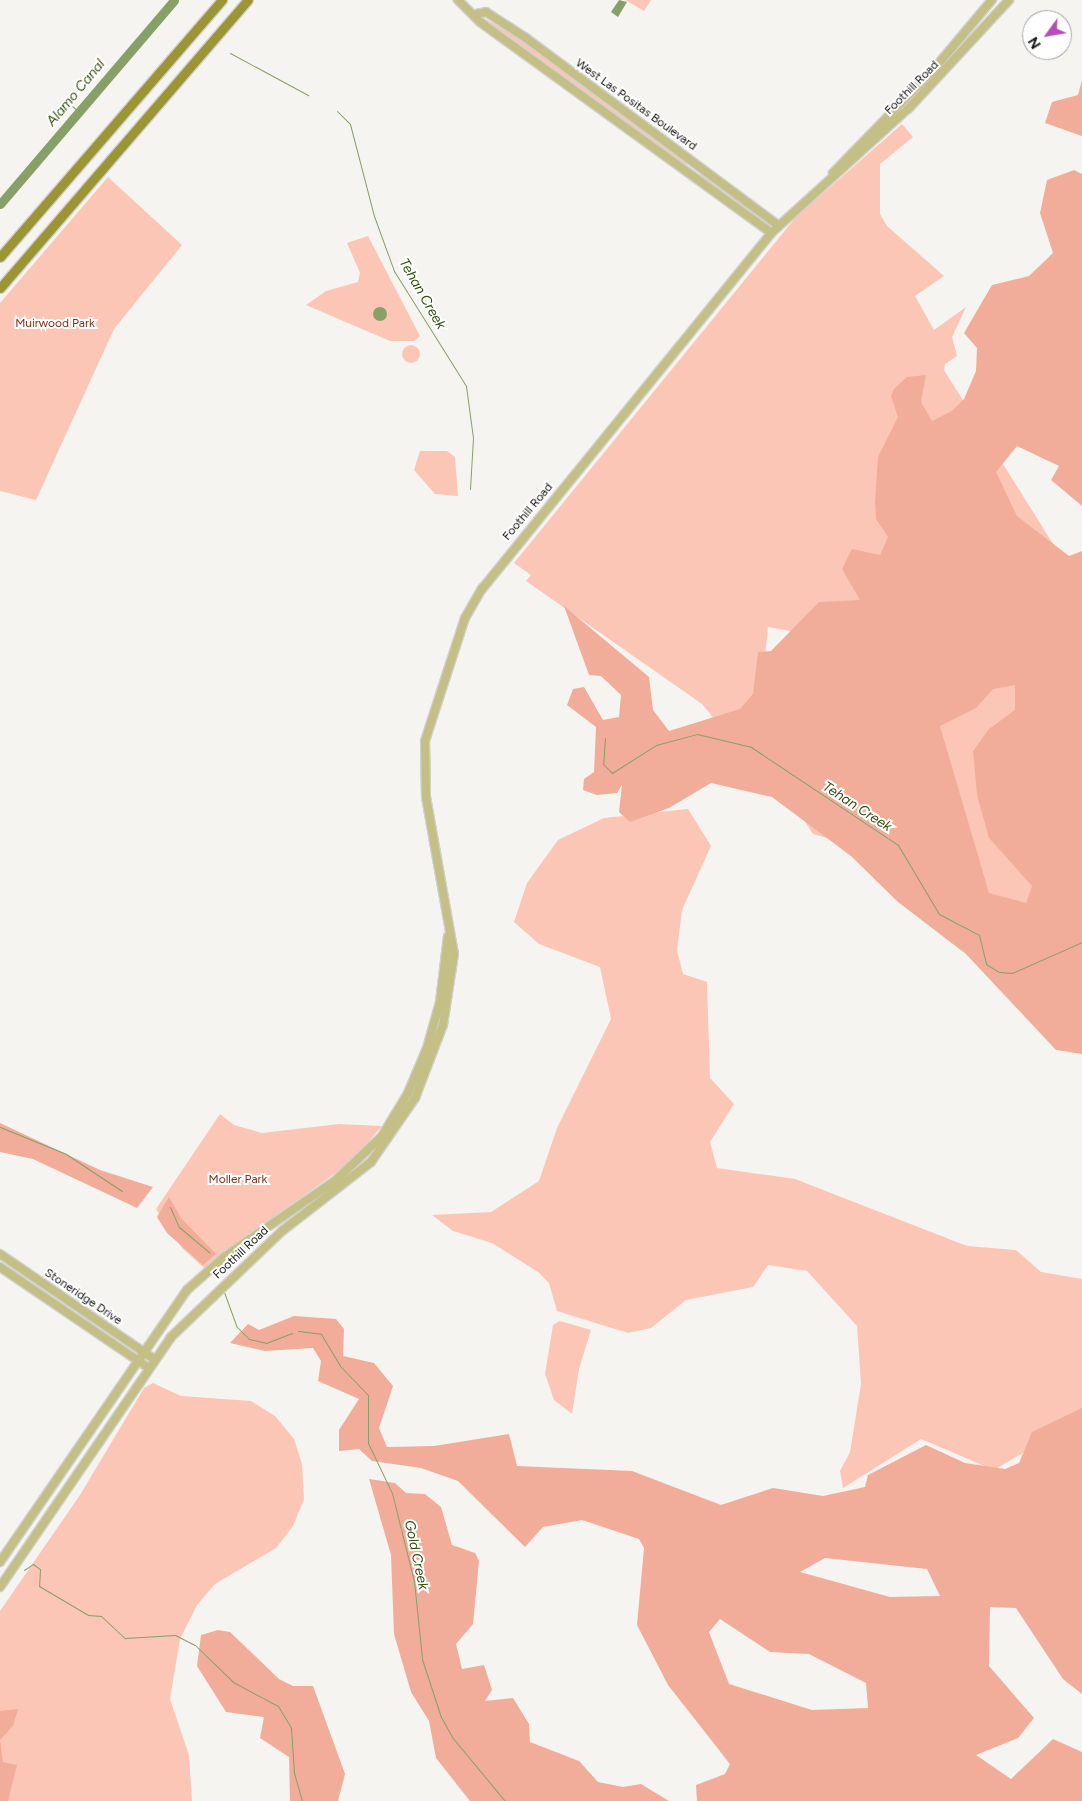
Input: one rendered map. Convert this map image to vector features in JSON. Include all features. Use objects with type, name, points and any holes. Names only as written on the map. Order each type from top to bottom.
[{"type":"highway","points":[[0,257],[222,0]]},
{"type":"highway","points":[[0,288],[248,0]]},
{"type":"main road","name":"West Las Positas Boulevard","points":[[458,0],[476,14],[480,22],[771,233]]},
{"type":"main road","name":"Foothill Road","points":[[823,184],[934,69],[992,0]]},
{"type":"main road","name":"Foothill Road","points":[[0,1587],[147,1367],[186,1320],[282,1231],[360,1172],[402,1120],[426,1076],[443,1025],[453,970],[449,929],[423,755],[465,618],[519,539],[778,225],[909,108],[1009,0]]},
{"type":"main road","name":"West Las Positas Boulevard","points":[[476,14],[486,12],[526,38],[778,225]]},
{"type":"main road","name":"Foothill Road","points":[[0,1562],[143,1351],[201,1277],[336,1180],[382,1136],[408,1093],[427,1048],[440,1002],[449,929]]},
{"type":"main road","name":"Stoneridge Drive","points":[[0,1254],[154,1359]]},
{"type":"main road","name":"Stoneridge Drive","points":[[0,1267],[147,1367]]},
{"type":"green space","points":[[625,0],[651,0],[644,11]]},
{"type":"green space","points":[[483,18],[524,39],[687,162],[686,166]]},
{"type":"green space","points":[[902,124],[913,137],[880,164],[880,214],[887,226],[944,276],[915,296],[934,330],[966,307],[952,337],[957,356],[945,364],[944,370],[1082,590],[1082,902],[1008,949],[879,853],[813,834],[745,728],[729,737],[702,704],[526,581],[531,575],[514,563],[796,217]],"holes":[[[768,627],[870,645],[759,715]]]},
{"type":"green space","points":[[701,172],[767,221],[767,223],[697,177]]},
{"type":"green space","name":"Muirwood Park","points":[[108,177],[182,245],[114,329],[36,500],[0,491],[0,303]]},
{"type":"green space","points":[[368,236],[420,336],[414,341],[390,341],[306,305],[326,291],[358,282],[360,273],[347,243]]},
{"type":"green space","points":[[411,345],[417,348],[420,354],[417,360],[411,363],[405,360],[402,354],[405,348]]},
{"type":"green space","points":[[420,451],[447,451],[455,457],[458,496],[435,494],[414,470]]},
{"type":"green space","points":[[688,809],[711,846],[682,910],[677,950],[683,974],[707,982],[710,1078],[734,1104],[710,1142],[717,1168],[795,1179],[967,1246],[1016,1250],[1041,1272],[1082,1279],[1082,1418],[994,1470],[921,1439],[843,1488],[840,1471],[850,1452],[861,1384],[857,1326],[807,1271],[768,1265],[753,1287],[686,1300],[651,1328],[628,1333],[557,1311],[549,1283],[538,1272],[492,1243],[453,1231],[432,1215],[491,1212],[539,1181],[557,1128],[611,1019],[600,967],[539,944],[514,922],[527,883],[558,840],[604,818]]},
{"type":"green space","name":"Moller Park","points":[[220,1114],[234,1125],[262,1133],[339,1124],[382,1126],[352,1161],[204,1268],[182,1248],[156,1209]]},
{"type":"green space","points":[[560,1321],[591,1330],[579,1369],[572,1414],[554,1400],[545,1374],[553,1325]]},
{"type":"green space","points":[[153,1383],[181,1396],[251,1401],[275,1416],[294,1439],[302,1464],[304,1499],[293,1526],[276,1548],[215,1584],[197,1605],[180,1639],[170,1699],[189,1755],[192,1801],[0,1801],[0,1611],[80,1495],[144,1388]]},
{"type":"shaded area","points":[[619,0],[627,2],[618,17],[611,12]]},
{"type":"shaded area","points":[[1082,80],[1082,136],[1045,123],[1052,102],[1078,95]]},
{"type":"shaded area","points":[[1074,170],[1082,174],[1082,506],[1051,480],[1059,466],[1017,446],[996,472],[1017,516],[1069,556],[1082,551],[1082,1054],[1056,1050],[966,954],[898,902],[851,856],[772,797],[711,783],[669,808],[630,822],[619,812],[622,785],[617,793],[597,795],[583,790],[584,779],[594,772],[596,727],[567,705],[573,689],[584,687],[603,720],[619,717],[621,695],[601,676],[589,675],[564,606],[649,677],[653,710],[669,731],[740,709],[753,694],[758,652],[771,651],[819,602],[860,600],[842,569],[852,549],[880,555],[888,537],[876,519],[875,502],[878,457],[898,417],[891,396],[894,389],[907,377],[926,375],[921,402],[932,421],[952,411],[964,399],[976,371],[977,348],[964,333],[992,285],[1029,276],[1053,253],[1040,213],[1047,180]],"holes":[[[1015,685],[1015,710],[989,729],[973,751],[977,795],[989,838],[1032,886],[1026,903],[989,893],[940,726],[976,708],[993,689]]]},
{"type":"shaded area","points":[[377,307],[383,307],[387,314],[383,321],[377,321],[373,317],[373,311]]},
{"type":"shaded area","points":[[0,1123],[100,1170],[153,1187],[137,1208],[33,1159],[0,1152]]},
{"type":"shaded area","points":[[169,1197],[181,1218],[216,1254],[203,1265],[167,1233],[157,1217]]},
{"type":"shaded area","points":[[294,1316],[336,1319],[344,1329],[343,1356],[374,1363],[393,1386],[379,1428],[387,1447],[434,1446],[509,1434],[517,1466],[632,1471],[721,1505],[773,1488],[823,1496],[865,1487],[868,1475],[926,1445],[965,1463],[1005,1469],[1019,1463],[1032,1432],[1082,1408],[1082,1694],[1063,1679],[1016,1608],[990,1607],[989,1666],[1034,1718],[1018,1738],[976,1755],[1011,1779],[1053,1739],[1082,1752],[1082,1801],[697,1801],[696,1785],[725,1774],[730,1764],[668,1685],[637,1625],[644,1548],[639,1539],[582,1520],[543,1527],[525,1547],[458,1481],[421,1468],[372,1461],[359,1449],[339,1451],[339,1430],[359,1399],[318,1381],[321,1361],[313,1348],[265,1351],[230,1343],[248,1324],[259,1330]],"holes":[[[825,1558],[927,1569],[940,1596],[890,1597],[800,1572]],[[720,1619],[770,1652],[809,1654],[866,1683],[868,1708],[812,1710],[729,1684],[709,1632]]]},
{"type":"shaded area","points":[[369,1479],[395,1483],[406,1493],[425,1494],[441,1507],[452,1545],[475,1553],[479,1561],[473,1624],[456,1644],[462,1669],[484,1665],[492,1690],[485,1701],[513,1698],[529,1724],[530,1742],[579,1761],[598,1782],[623,1787],[641,1784],[669,1801],[470,1801],[436,1758],[429,1721],[411,1692],[394,1634],[391,1555]]},
{"type":"shaded area","points":[[218,1630],[230,1632],[279,1679],[293,1686],[313,1686],[345,1774],[338,1801],[290,1801],[289,1757],[260,1738],[264,1717],[226,1712],[197,1666],[201,1635]]},
{"type":"shaded area","points":[[18,1709],[13,1726],[0,1740],[0,1711]]},
{"type":"shaded area","points":[[0,1740],[3,1762],[17,1765],[8,1801],[0,1801]]},
{"type":"waterway","name":"Alamo Canal","points":[[0,204],[174,0]]},
{"type":"waterway","name":"Tehan Creek","points":[[230,53],[308,95]]},
{"type":"waterway","points":[[71,105],[79,112]]},
{"type":"waterway","name":"Tehan Creek","points":[[337,111],[350,124],[374,216],[394,271],[466,386],[473,438],[470,489]]},
{"type":"waterway","name":"Tehan Creek","points":[[605,738],[603,764],[612,773],[656,745],[697,734],[751,747],[898,845],[939,914],[979,935],[986,964],[999,972],[1012,973],[1082,942]]},
{"type":"waterway","name":"Gold Creek","points":[[0,1127],[66,1154],[122,1191]]},
{"type":"waterway","name":"Gold Creek","points":[[170,1207],[179,1227],[210,1253]]},
{"type":"waterway","name":"Gold Creek","points":[[224,1292],[237,1327],[249,1339],[266,1343],[292,1333]]},
{"type":"waterway","name":"Gold Creek","points":[[298,1331],[321,1334],[340,1366],[368,1395],[368,1443],[392,1493],[414,1581],[422,1659],[441,1717],[452,1737],[505,1801]]},
{"type":"waterway","points":[[24,1570],[33,1564],[40,1569],[39,1586],[88,1615],[101,1616],[125,1638],[175,1635],[195,1645],[233,1682],[278,1706],[291,1728],[294,1773],[302,1801]]}]
